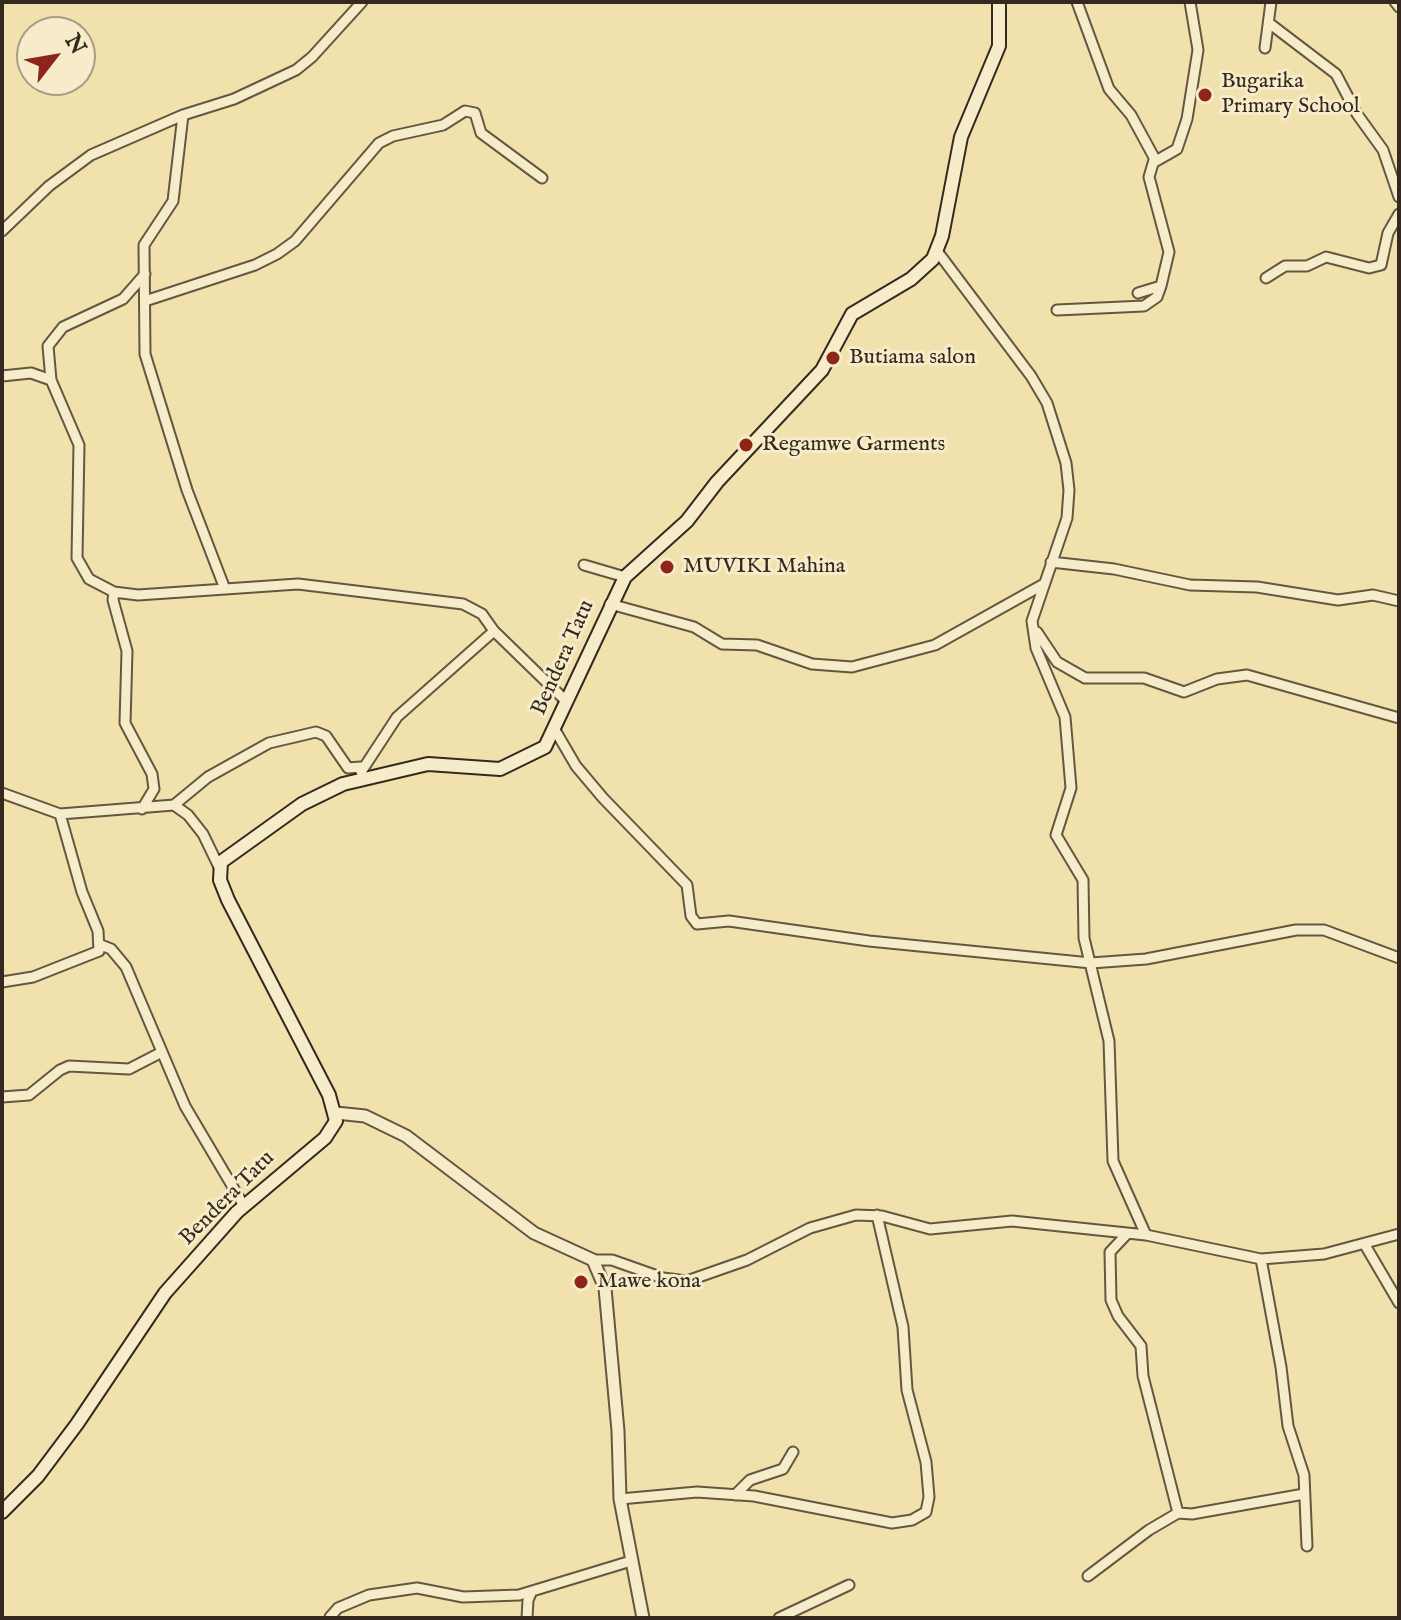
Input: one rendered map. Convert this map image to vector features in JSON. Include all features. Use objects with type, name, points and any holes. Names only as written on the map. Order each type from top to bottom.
[{"type":"main road","points":[[937,251],[961,137],[999,46],[999,2]]},
{"type":"main road","name":"Bendera Tatu","points":[[219,867],[234,850],[302,804],[361,772],[428,764],[500,769],[545,747],[625,577],[687,521],[717,482],[822,370],[852,314],[911,279],[937,251]]},
{"type":"main road","points":[[219,867],[228,900],[336,1113]]},
{"type":"main road","name":"Bendera Tatu","points":[[2,1512],[38,1476],[77,1424],[165,1293],[244,1206],[325,1138],[336,1121],[336,1113]]},
{"type":"street","points":[[2,231],[49,186],[91,155],[183,115],[234,99],[296,70],[312,57],[362,2]]},
{"type":"street","points":[[1057,310],[1144,306],[1157,297],[1169,252],[1149,177],[1154,160],[1131,115],[1109,89],[1077,2]]},
{"type":"street","points":[[1154,160],[1177,149],[1187,119],[1198,50],[1190,2]]},
{"type":"street","points":[[1265,48],[1271,2]]},
{"type":"street","points":[[1395,2],[1399,7]]},
{"type":"street","points":[[1269,23],[1296,47],[1328,65],[1344,84],[1357,114],[1383,150],[1399,197]]},
{"type":"street","points":[[145,301],[255,265],[277,254],[315,220],[379,143],[393,136],[443,125],[465,111],[475,113],[481,133],[542,178]]},
{"type":"street","points":[[183,115],[173,201],[144,245],[145,354],[187,490],[225,589]]},
{"type":"street","points":[[1266,278],[1285,266],[1307,266],[1326,257],[1369,268],[1381,265],[1388,233],[1399,214]]},
{"type":"street","points":[[937,251],[1014,350],[1047,403],[1059,437],[1069,490],[1067,518],[1032,621],[1036,648],[1065,717],[1071,788],[1056,835],[1083,880],[1084,938],[1110,1056],[1113,1161],[1146,1235]]},
{"type":"street","points":[[145,274],[123,299],[63,327],[52,337],[47,357],[51,380],[79,445],[77,558],[80,570],[89,579],[114,592],[160,596],[298,584],[451,601],[482,614],[494,631],[567,702]]},
{"type":"street","points":[[1138,293],[1161,286]]},
{"type":"street","points":[[2,376],[31,373],[51,380]]},
{"type":"street","points":[[1051,562],[1114,569],[1190,585],[1257,587],[1338,600],[1373,595],[1399,601]]},
{"type":"street","points":[[584,565],[625,577]]},
{"type":"street","points":[[610,604],[694,627],[722,644],[757,645],[812,664],[852,667],[935,645],[1044,584]]},
{"type":"street","points":[[114,592],[113,600],[127,651],[125,723],[152,774],[154,789],[142,809]]},
{"type":"street","points":[[1032,621],[1043,646],[1057,662],[1085,678],[1144,678],[1184,692],[1217,679],[1247,675],[1399,718]]},
{"type":"street","points":[[2,793],[60,814],[174,805],[208,777],[257,750],[316,732],[326,736],[348,768],[361,772],[397,717],[494,631]]},
{"type":"street","points":[[555,730],[576,766],[603,798],[687,885],[691,916],[697,924],[729,921],[869,941],[1091,963],[1146,959],[1296,930],[1324,930],[1399,958]]},
{"type":"street","points":[[174,805],[188,815],[203,834],[219,867]]},
{"type":"street","points":[[2,982],[33,977],[99,951],[101,945],[60,814]]},
{"type":"street","points":[[101,945],[111,949],[126,967],[185,1106],[244,1206]]},
{"type":"street","points":[[2,1097],[29,1095],[69,1066],[129,1069],[162,1052]]},
{"type":"street","points":[[336,1113],[365,1116],[406,1136],[534,1233],[593,1260],[612,1260],[663,1278],[687,1281],[747,1260],[810,1228],[856,1215],[877,1215],[930,1229],[959,1229],[1012,1221],[1146,1235],[1261,1259],[1324,1254],[1399,1234]]},
{"type":"street","points":[[620,1499],[697,1492],[735,1495],[779,1499],[892,1523],[912,1520],[926,1512],[929,1505],[926,1462],[907,1390],[903,1327],[877,1215]]},
{"type":"street","points":[[1127,1234],[1110,1252],[1111,1300],[1118,1316],[1141,1346],[1143,1376],[1178,1513]]},
{"type":"street","points":[[1365,1245],[1399,1303]]},
{"type":"street","points":[[1261,1259],[1281,1367],[1288,1426],[1304,1475],[1307,1546]]},
{"type":"street","points":[[593,1260],[605,1288],[618,1431],[620,1499],[643,1618]]},
{"type":"street","points":[[735,1495],[750,1480],[783,1469],[793,1452]]},
{"type":"street","points":[[1088,1576],[1149,1530],[1178,1513],[1192,1514],[1304,1494]]},
{"type":"street","points":[[330,1617],[338,1608],[354,1600],[417,1588],[463,1597],[532,1591],[631,1561]]},
{"type":"street","points":[[779,1618],[849,1585]]},
{"type":"street","points":[[527,1618],[532,1591]]},
{"type":"place","name":"Bugarika Primary School","points":[[1205,95]]},
{"type":"place","name":"Butiama salon","points":[[833,358]]},
{"type":"place","name":"Regamwe Garments","points":[[746,445]]},
{"type":"place","name":"MUVIKI Mahina","points":[[667,567]]},
{"type":"place","name":"Mawe kona","points":[[581,1282]]}]
